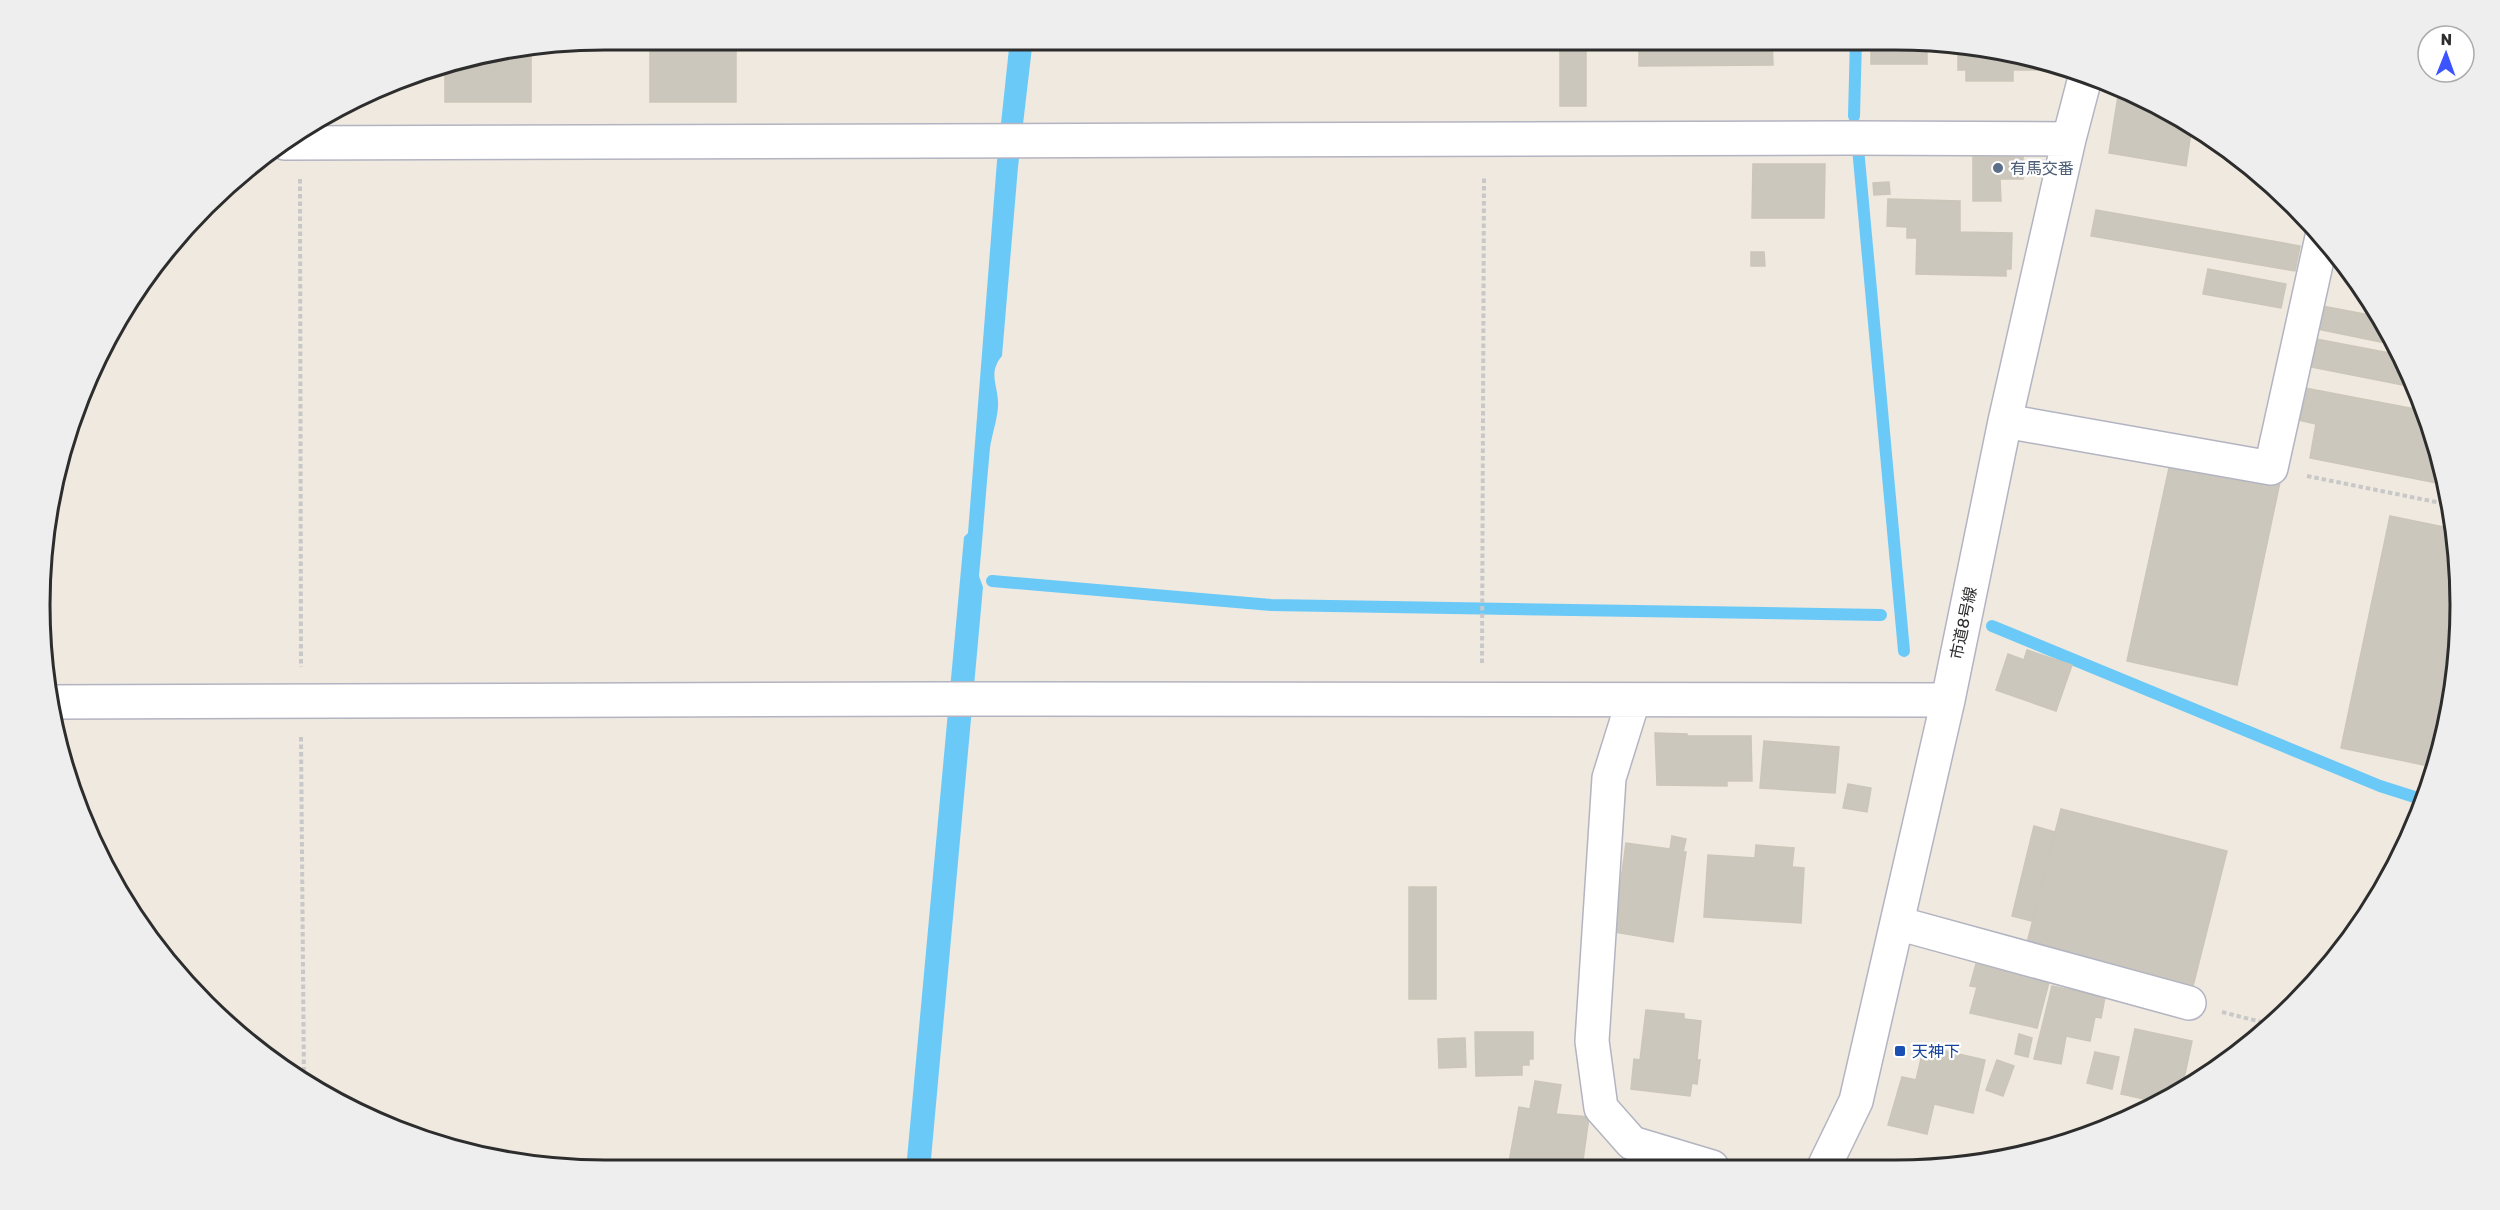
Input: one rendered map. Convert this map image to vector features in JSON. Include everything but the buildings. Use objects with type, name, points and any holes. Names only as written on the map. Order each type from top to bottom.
[{"type":"street","name":"市道8号線","points":[[1827,1160],[1856,1101],[1948,700],[2005,421],[2084,83]]},
{"type":"street","points":[[301,140],[2069,139]]},
{"type":"street","points":[[2005,421],[2271,468],[2320,247]]},
{"type":"street","points":[[58,702],[941,699],[1948,700]]},
{"type":"street","points":[[1634,700],[1609,777],[1592,1041],[1601,1108],[1632,1155],[1665,1160]]},
{"type":"street","points":[[1897,923],[2189,1003]]},
{"type":"path","points":[[1482,650],[1484,139]]},
{"type":"path","points":[[295,144],[304,1072]]},
{"type":"path","points":[[2271,468],[2441,503]]},
{"type":"path","points":[[2189,1003],[2262,1022]]},
{"type":"water","points":[[1009,50],[1032,50],[1018,167],[1002,356],[994,374],[998,407],[990,448],[979,576],[983,587],[931,1160],[907,1160],[964,537],[968,533],[997,161]]},
{"type":"waterway","points":[[1854,116],[1856,50]]},
{"type":"waterway","points":[[1858,148],[1904,651]]},
{"type":"waterway","points":[[992,581],[1271,605],[1881,615]]},
{"type":"waterway","points":[[1992,626],[2380,786],[2416,797]]},
{"type":"place","name":"有馬交番","points":[[1998,168]]},
{"type":"place","name":"天神下","points":[[1900,1051]]}]
